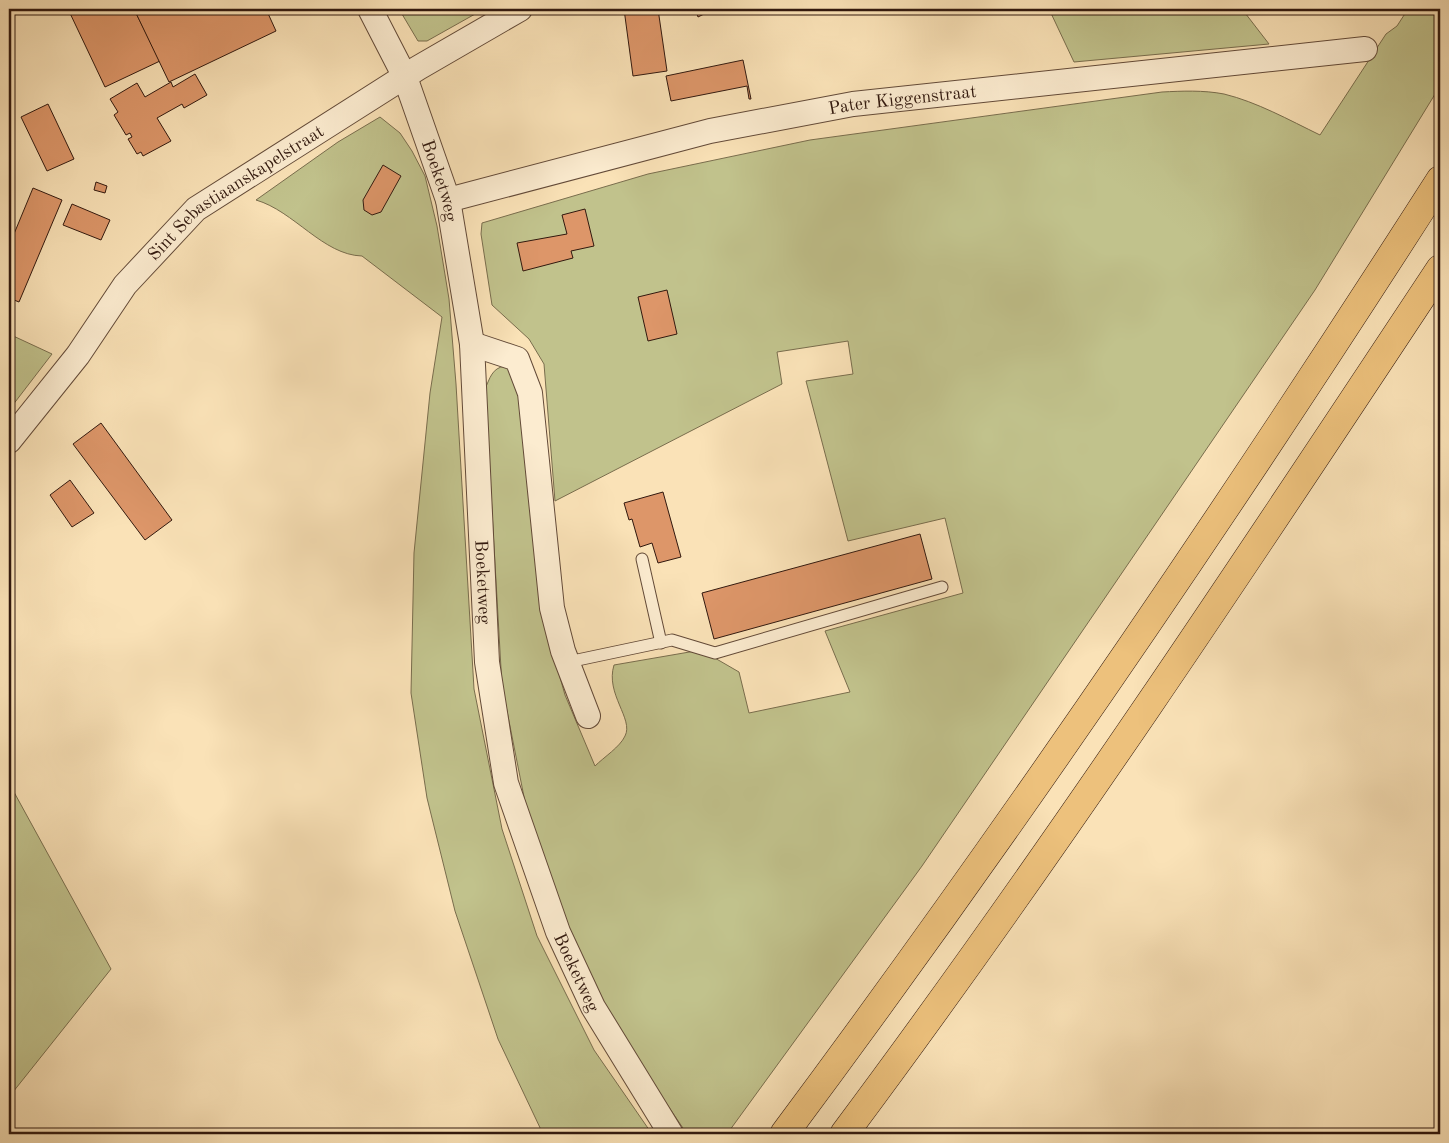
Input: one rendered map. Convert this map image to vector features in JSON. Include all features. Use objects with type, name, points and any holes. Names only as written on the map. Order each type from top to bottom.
[{"type":"highway","points":[[784,1134],[882,1001],[1125,655],[1440,180]]},
{"type":"highway","points":[[844,1134],[1030,876],[1296,487],[1440,270]]},
{"type":"street","name":"Boeketweg","points":[[370,9],[406,77],[448,200],[472,344],[487,662],[506,783],[558,932],[593,1006],[670,1134]]},
{"type":"street","name":"Sint Sebastiaanskapelstraat","points":[[9,441],[78,354],[125,285],[196,209],[406,77],[520,9]]},
{"type":"street","name":"Pater Kiggenstraat","points":[[448,200],[710,130],[853,104],[1366,49]]},
{"type":"street","points":[[472,344],[517,359],[530,393],[552,608],[568,662],[588,716]]},
{"type":"lane","points":[[642,559],[661,642]]},
{"type":"lane","points":[[568,662],[672,640],[715,653],[942,587]]},
{"type":"green space","points":[[399,9],[484,9],[427,41],[418,41]]},
{"type":"green space","points":[[1049,9],[1242,9],[1269,44],[1074,62]]},
{"type":"green space","points":[[1408,9],[1440,9],[1440,86],[1315,290],[922,866],[727,1134],[687,1134],[620,1035],[564,925],[529,822],[502,686],[485,389],[490,377],[494,371],[505,366],[522,380],[552,649],[565,695],[595,766],[619,744],[625,736],[627,729],[613,686],[614,665],[701,650],[739,672],[749,713],[850,692],[825,631],[963,593],[945,518],[848,541],[806,381],[853,374],[848,341],[777,352],[782,384],[555,501],[544,364],[529,339],[492,305],[481,234],[482,223],[648,174],[810,140],[1162,92],[1200,91],[1236,97],[1320,135],[1386,34],[1397,26]]},
{"type":"green space","points":[[380,117],[400,133],[412,151],[425,176],[437,226],[449,299],[456,384],[474,689],[502,829],[537,936],[594,1050],[652,1134],[543,1134],[498,1039],[455,911],[427,798],[411,693],[414,553],[430,393],[442,317],[362,256],[348,254],[334,248],[321,241],[283,213],[256,200],[338,142]]},
{"type":"green space","points":[[9,334],[52,354],[9,410]]},
{"type":"green space","points":[[9,783],[111,969],[9,1097]]},
{"type":"building","points":[[68,9],[134,9],[160,61],[105,87]]},
{"type":"building","points":[[134,9],[266,9],[276,31],[169,82]]},
{"type":"building","points":[[624,9],[658,9],[667,71],[633,76]]},
{"type":"building","points":[[695,9],[708,9],[710,11],[698,17]]},
{"type":"building","points":[[743,60],[751,99],[749,99],[747,86],[671,101],[666,76]]},
{"type":"building","points":[[195,74],[207,95],[184,108],[182,104],[157,118],[171,141],[143,156],[141,152],[137,154],[128,139],[132,137],[130,133],[126,135],[114,115],[118,112],[110,99],[137,83],[145,97],[171,82],[173,87]]},
{"type":"building","points":[[48,104],[74,159],[47,171],[21,117]]},
{"type":"building","points":[[383,165],[401,176],[381,212],[372,215],[364,210],[363,200]]},
{"type":"building","points":[[96,182],[107,186],[105,193],[94,190]]},
{"type":"building","points":[[33,188],[62,200],[19,302],[9,298],[9,246]]},
{"type":"building","points":[[72,204],[110,220],[101,240],[63,225]]},
{"type":"building","points":[[585,209],[594,246],[571,251],[573,258],[523,271],[517,243],[567,234],[562,215]]},
{"type":"building","points":[[667,290],[677,334],[648,341],[638,297]]},
{"type":"building","points":[[101,423],[172,520],[145,540],[73,444]]},
{"type":"building","points":[[70,480],[94,513],[72,527],[50,495]]},
{"type":"building","points":[[663,492],[681,557],[658,563],[652,543],[640,547],[632,519],[629,520],[624,503]]},
{"type":"building","points":[[920,534],[932,579],[714,639],[702,593]]}]
